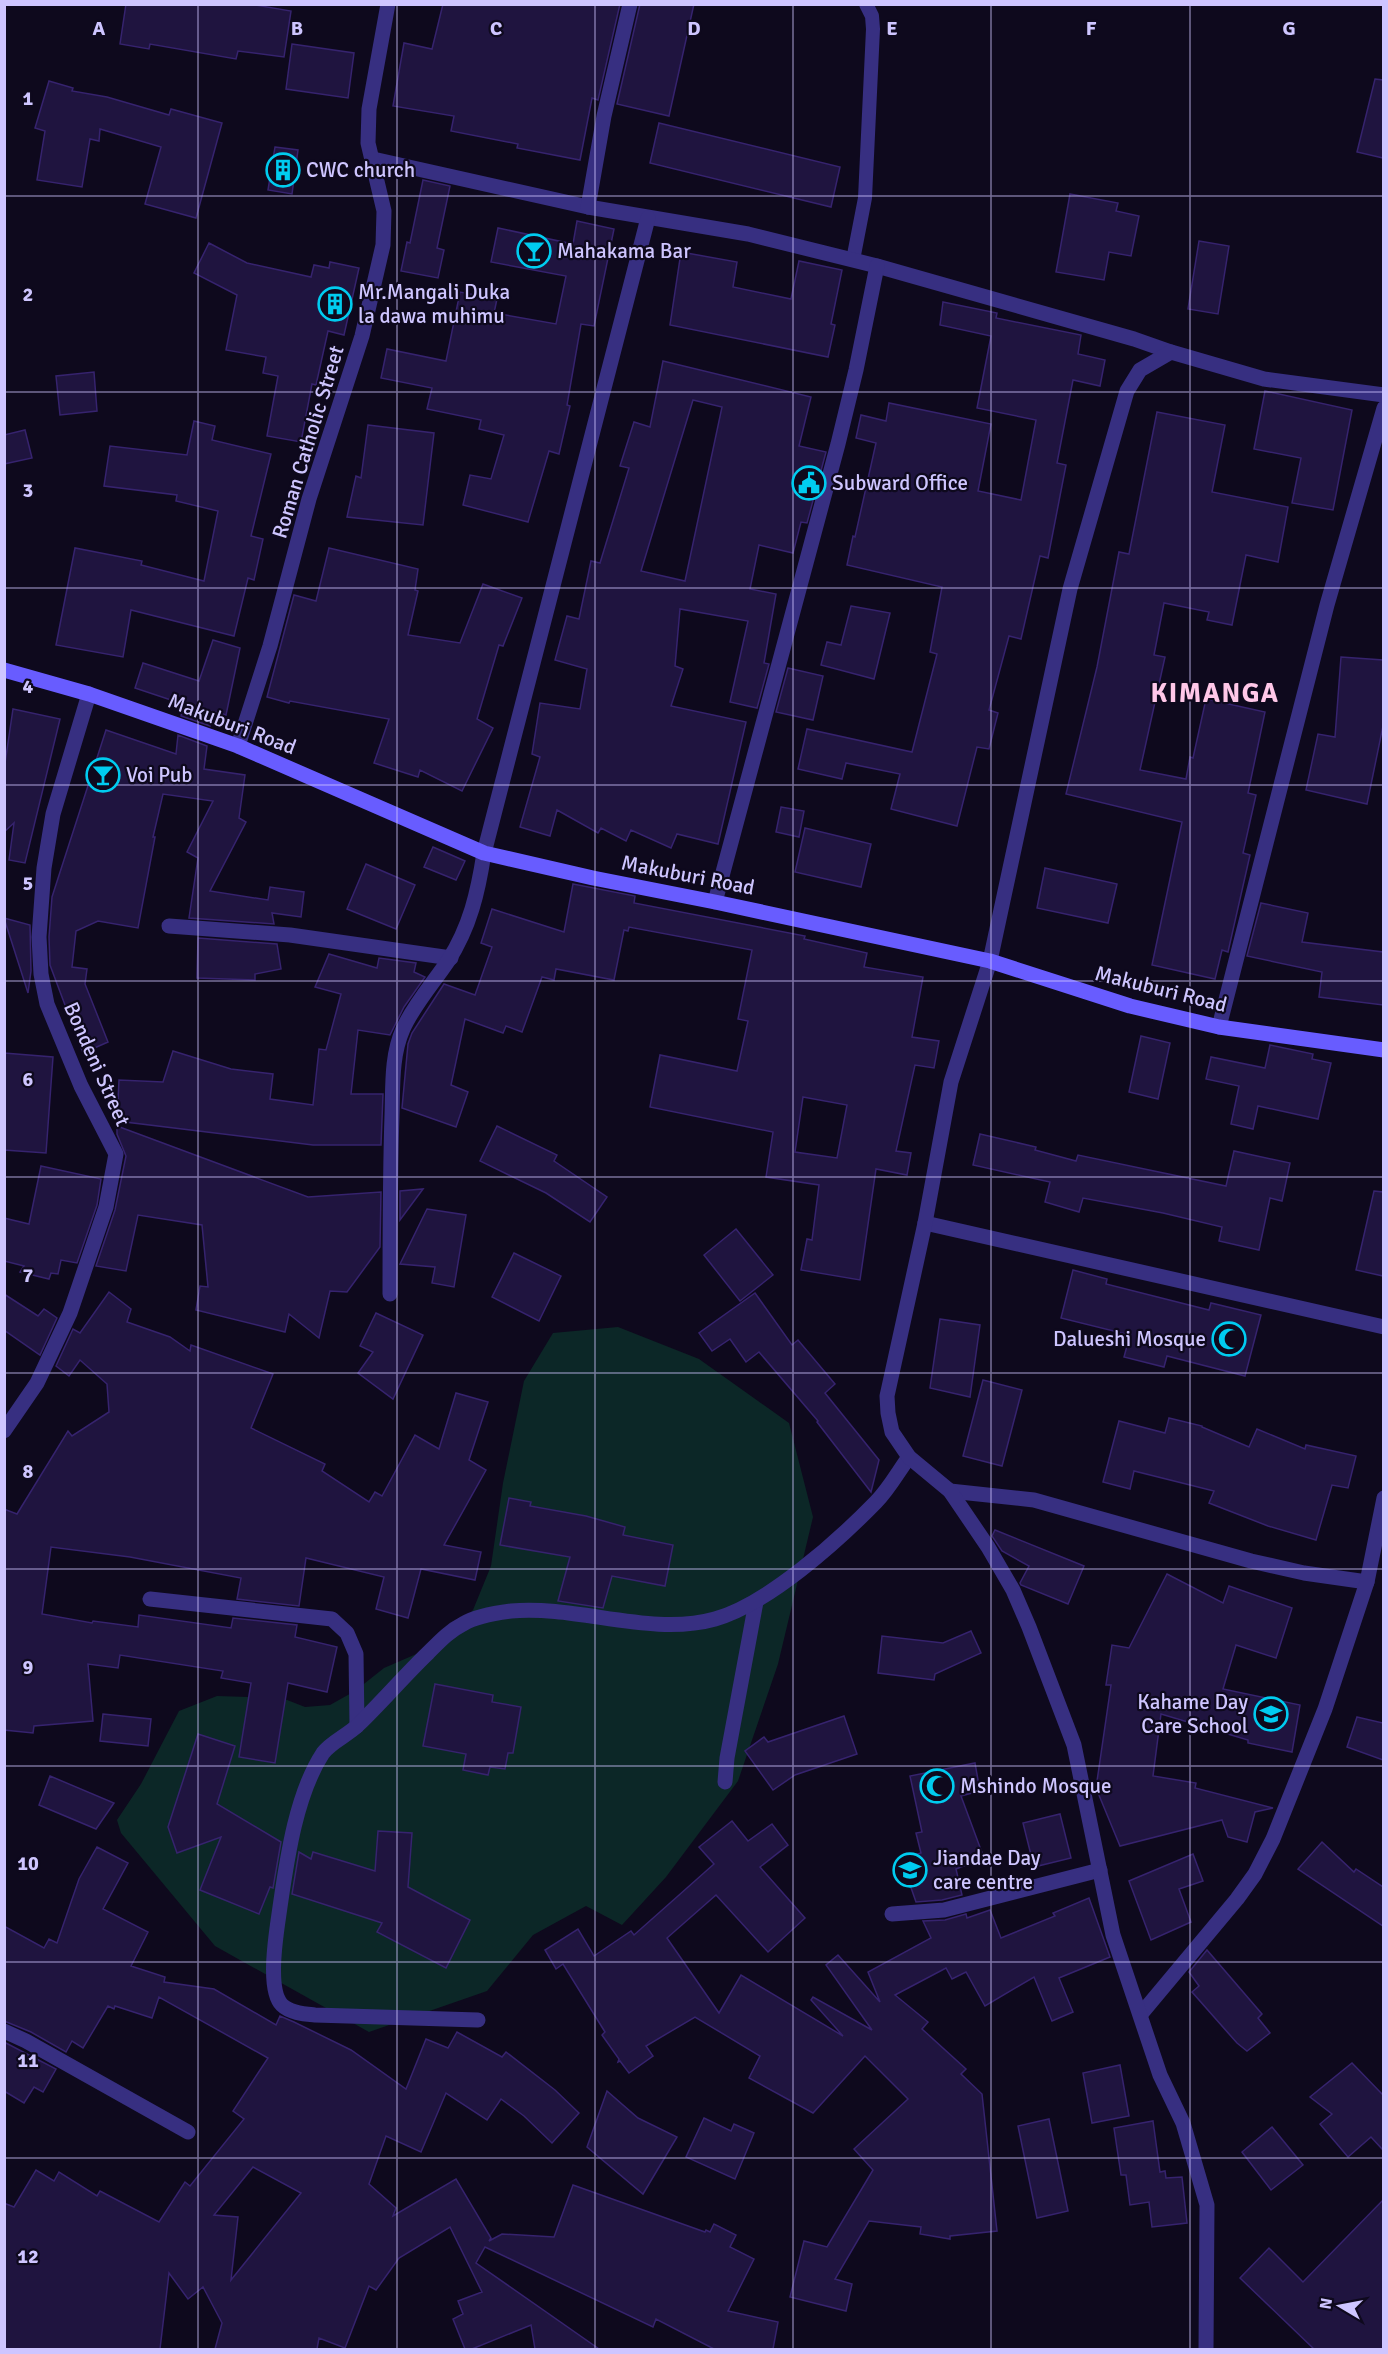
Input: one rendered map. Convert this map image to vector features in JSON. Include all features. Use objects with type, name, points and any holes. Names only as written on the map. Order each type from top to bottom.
[{"type":"street","name":"Roman Catholic Street","points":[[238,746],[270,646],[309,499],[362,336],[383,245],[384,211],[368,143],[369,109],[388,4]]},
{"type":"street","points":[[588,207],[604,116],[630,4]]},
{"type":"street","points":[[373,159],[588,207],[747,234],[877,266],[1134,339],[1264,379],[1383,395]]},
{"type":"street","points":[[390,1294],[390,1174],[395,1058],[403,1029],[451,958],[469,922],[478,893],[484,853],[648,218]]},
{"type":"street","points":[[715,902],[838,444],[877,266]]},
{"type":"street","points":[[1171,352],[1140,370],[1126,391],[1070,589],[990,961],[951,1082],[925,1223],[887,1396],[892,1432],[909,1457],[950,1491],[988,1547],[1013,1590],[1074,1745],[1113,1935],[1160,2075],[1183,2123],[1207,2205],[1206,2349]]},
{"type":"street","points":[[1219,1027],[1327,605],[1383,408]]},
{"type":"street","name":"Makuburi Road","points":[[4,670],[89,694],[238,746],[484,853],[990,961],[1131,1006],[1219,1027],[1383,1050]]},
{"type":"street","name":"Bondeni Street","points":[[4,1431],[37,1383],[70,1313],[106,1207],[116,1154],[81,1086],[46,1004],[41,974],[39,937],[44,868],[53,814],[89,694]]},
{"type":"street","points":[[169,926],[290,935],[451,958]]},
{"type":"street","points":[[925,1223],[1383,1327]]},
{"type":"street","points":[[478,2020],[315,2015],[297,2012],[283,2006],[275,1993],[275,1949],[294,1831],[303,1796],[324,1751],[357,1726],[445,1636],[463,1623],[510,1611],[550,1610],[659,1625],[693,1624],[717,1619],[756,1602],[786,1581],[878,1500],[909,1457]]},
{"type":"street","points":[[950,1491],[1034,1500],[1251,1561],[1304,1573],[1367,1582]]},
{"type":"street","points":[[1141,2014],[1231,1906],[1255,1874],[1273,1839],[1325,1709],[1367,1582],[1383,1498]]},
{"type":"street","points":[[150,1599],[332,1619],[347,1633],[356,1654],[357,1726]]},
{"type":"street","points":[[725,1782],[727,1758],[756,1602]]},
{"type":"street","points":[[892,1914],[944,1910],[1100,1870]]},
{"type":"street","points":[[4,2031],[26,2041],[188,2132]]},
{"type":"lane","points":[[853,260],[866,188],[873,29],[872,16],[866,4]]},
{"type":"green space","points":[[618,1327],[699,1359],[789,1423],[813,1517],[778,1664],[738,1781],[666,1877],[622,1925],[586,1906],[533,1935],[487,1991],[369,2032],[215,1946],[121,1833],[117,1820],[141,1784],[179,1711],[217,1696],[282,1698],[305,1707],[330,1705],[355,1691],[384,1668],[421,1652],[451,1633],[473,1610],[491,1566],[503,1483],[524,1381],[553,1333]]},
{"type":"building","points":[[126,4],[249,4],[291,11],[284,57],[238,51],[236,59],[150,44],[149,49],[120,44]]},
{"type":"building","points":[[443,4],[620,4],[598,100],[592,98],[580,160],[517,148],[518,144],[451,131],[454,116],[393,106],[404,43],[432,49]]},
{"type":"building","points":[[640,4],[694,4],[669,116],[617,104]]},
{"type":"building","points":[[292,44],[354,53],[348,98],[286,89]]},
{"type":"building","points":[[1375,79],[1383,80],[1383,158],[1357,152]]},
{"type":"building","points":[[49,81],[73,88],[72,91],[107,97],[169,115],[171,109],[222,123],[196,218],[145,204],[161,147],[100,129],[99,141],[90,139],[82,187],[37,180],[45,131],[35,128]]},
{"type":"building","points":[[659,123],[840,167],[831,207],[650,163]]},
{"type":"building","name":"CWC church","points":[[275,147],[298,150],[292,194],[268,190]]},
{"type":"building","points":[[423,180],[450,186],[437,248],[444,250],[438,278],[401,271],[407,242],[410,243]]},
{"type":"building","points":[[1070,194],[1118,203],[1116,211],[1139,216],[1131,256],[1109,252],[1104,280],[1056,272]]},
{"type":"building","points":[[577,221],[614,229],[594,326],[581,324],[567,405],[570,406],[559,454],[549,451],[528,522],[463,505],[470,475],[491,479],[504,435],[479,429],[481,420],[427,409],[432,388],[381,378],[387,349],[446,361],[460,292],[497,299],[494,313],[556,324],[566,276],[491,262],[498,228],[573,244]]},
{"type":"building","points":[[1199,241],[1229,246],[1218,314],[1188,309]]},
{"type":"building","points":[[209,243],[247,263],[311,277],[314,265],[329,268],[330,262],[359,268],[344,335],[328,331],[316,385],[312,384],[301,442],[267,436],[278,376],[263,373],[266,357],[226,350],[237,295],[194,273]]},
{"type":"building","points":[[681,252],[737,262],[733,287],[791,299],[799,261],[842,270],[831,324],[835,325],[828,357],[670,325]]},
{"type":"building","points":[[943,302],[997,313],[996,318],[1081,335],[1078,354],[1105,360],[1100,386],[1073,380],[1057,463],[1066,465],[1048,558],[1040,556],[1021,639],[1009,636],[989,710],[998,713],[989,749],[977,747],[957,826],[891,809],[900,774],[846,763],[842,779],[798,769],[807,729],[912,752],[937,654],[930,652],[942,587],[847,565],[876,443],[856,438],[861,415],[886,421],[889,403],[991,424],[978,491],[1021,500],[1036,420],[977,408],[991,336],[940,325]]},
{"type":"building","points":[[663,361],[811,397],[799,446],[826,452],[807,523],[801,522],[793,553],[759,545],[750,589],[776,594],[764,663],[769,664],[757,708],[730,702],[748,621],[680,609],[675,666],[683,669],[671,706],[746,722],[718,844],[677,834],[671,848],[631,830],[626,841],[601,828],[598,833],[557,810],[550,836],[520,827],[540,757],[532,754],[540,703],[580,709],[587,669],[555,660],[567,616],[579,619],[591,561],[600,563],[629,468],[620,466],[634,422],[650,427]],"holes":[[[693,400],[722,407],[685,581],[641,571]]]},
{"type":"building","points":[[94,372],[97,411],[60,415],[56,376]]},
{"type":"building","points":[[1265,391],[1352,410],[1333,510],[1292,503],[1301,458],[1254,449]]},
{"type":"building","points":[[1157,412],[1225,425],[1212,492],[1288,507],[1278,562],[1246,555],[1232,625],[1207,620],[1209,612],[1164,603],[1154,655],[1165,657],[1140,770],[1186,779],[1206,699],[1265,712],[1248,793],[1256,795],[1243,853],[1250,855],[1228,952],[1222,950],[1215,979],[1152,965],[1182,822],[1066,794],[1097,667],[1119,552],[1129,554]]},
{"type":"building","points":[[194,421],[215,426],[212,440],[271,454],[251,536],[263,539],[254,580],[248,578],[234,636],[131,610],[123,657],[56,645],[75,548],[142,561],[141,565],[204,581],[218,511],[176,501],[177,495],[104,486],[110,446],[187,455]]},
{"type":"building","points":[[368,425],[434,433],[423,525],[347,517],[356,476],[361,478]]},
{"type":"building","points":[[25,430],[32,458],[4,464],[4,435]]},
{"type":"building","points":[[329,548],[418,569],[415,590],[418,591],[408,635],[460,643],[483,584],[522,598],[503,646],[499,645],[477,719],[493,728],[462,791],[420,770],[418,777],[374,763],[389,719],[290,701],[289,703],[267,697],[294,595],[316,601]]},
{"type":"building","points":[[851,606],[890,613],[874,679],[821,665],[827,642],[841,645]]},
{"type":"building","points":[[213,640],[240,648],[226,715],[212,711],[210,726],[181,716],[183,704],[135,688],[143,663],[199,681]]},
{"type":"building","points":[[1341,657],[1383,660],[1383,726],[1367,804],[1306,790],[1318,734],[1335,737]]},
{"type":"building","points":[[788,668],[823,676],[813,720],[776,712]]},
{"type":"building","points":[[13,709],[60,719],[25,863],[9,860],[14,823],[4,832],[4,770]]},
{"type":"building","points":[[106,730],[176,754],[178,735],[207,746],[204,769],[245,775],[239,818],[246,822],[210,891],[268,900],[270,887],[304,892],[301,917],[272,913],[274,924],[189,918],[198,858],[187,852],[213,801],[163,794],[153,837],[155,837],[138,928],[98,921],[76,931],[72,967],[87,969],[85,984],[108,1042],[83,1053],[50,965],[49,937],[52,897]]},
{"type":"building","points":[[781,807],[804,811],[799,837],[776,832]]},
{"type":"building","points":[[805,828],[871,844],[861,887],[795,872]]},
{"type":"building","points":[[433,847],[465,861],[456,880],[424,867]]},
{"type":"building","points":[[366,864],[415,885],[396,929],[347,909]]},
{"type":"building","points":[[1045,868],[1117,884],[1108,923],[1037,908]]},
{"type":"building","points":[[573,884],[635,896],[634,903],[805,936],[804,939],[867,953],[864,967],[923,977],[912,1037],[939,1041],[934,1068],[915,1065],[896,1151],[911,1153],[907,1175],[876,1169],[860,1280],[801,1270],[807,1239],[812,1240],[819,1185],[766,1177],[773,1132],[650,1107],[660,1055],[737,1071],[748,1021],[738,1019],[752,950],[629,927],[628,931],[624,930],[614,980],[556,969],[554,980],[542,977],[522,1032],[506,1026],[503,1033],[465,1019],[451,1085],[468,1092],[456,1127],[402,1108],[408,1044],[412,1033],[444,984],[475,995],[492,947],[481,943],[492,909],[564,932]],"holes":[[[803,1097],[847,1105],[837,1158],[795,1152]]]},
{"type":"building","points":[[1261,903],[1308,913],[1302,942],[1383,952],[1383,1005],[1319,997],[1322,972],[1247,956]]},
{"type":"building","points":[[4,918],[30,925],[31,971],[28,993]]},
{"type":"building","points":[[198,938],[277,944],[281,969],[255,974],[255,980],[197,978]]},
{"type":"building","points":[[329,954],[377,968],[379,958],[416,963],[414,972],[425,977],[404,1007],[390,1035],[358,1030],[351,1094],[383,1094],[381,1145],[313,1145],[117,1121],[119,1080],[163,1082],[173,1051],[231,1069],[273,1074],[270,1099],[313,1105],[319,1049],[326,1050],[341,994],[315,987]]},
{"type":"building","points":[[1141,1036],[1170,1043],[1158,1099],[1129,1092]]},
{"type":"building","points":[[1270,1045],[1313,1054],[1312,1059],[1331,1063],[1318,1119],[1258,1106],[1253,1129],[1231,1124],[1239,1086],[1206,1079],[1211,1057],[1265,1068]]},
{"type":"building","points":[[4,1053],[53,1057],[46,1153],[4,1150]]},
{"type":"building","points":[[117,1126],[308,1197],[381,1192],[380,1247],[347,1292],[330,1291],[319,1338],[289,1314],[285,1332],[196,1310],[200,1286],[208,1287],[202,1225],[138,1215],[126,1271],[96,1266],[115,1210],[126,1156],[117,1134]]},
{"type":"building","points":[[497,1126],[557,1155],[554,1161],[607,1197],[590,1222],[546,1193],[480,1161]]},
{"type":"building","points":[[980,1134],[1036,1147],[1035,1150],[1076,1161],[1078,1155],[1226,1186],[1234,1151],[1290,1163],[1282,1201],[1270,1198],[1259,1250],[1219,1241],[1222,1227],[1163,1213],[1083,1198],[1079,1212],[1045,1202],[1050,1182],[973,1165]]},
{"type":"building","points":[[41,1166],[101,1179],[97,1205],[77,1263],[61,1260],[58,1274],[51,1273],[49,1279],[20,1272],[24,1266],[4,1261],[4,1218],[29,1224]]},
{"type":"building","points":[[423,1189],[400,1220],[400,1191]]},
{"type":"building","points":[[1374,1191],[1383,1192],[1383,1276],[1356,1270]]},
{"type":"building","points":[[427,1209],[466,1215],[454,1287],[432,1283],[435,1267],[400,1264]]},
{"type":"building","points":[[736,1229],[773,1275],[740,1301],[704,1255]]},
{"type":"building","points":[[514,1253],[561,1276],[539,1321],[492,1297]]},
{"type":"building","points":[[1073,1270],[1107,1279],[1106,1284],[1209,1310],[1211,1303],[1261,1315],[1245,1376],[1167,1356],[1164,1367],[1124,1357],[1130,1335],[1061,1318]]},
{"type":"building","points":[[109,1292],[131,1309],[127,1322],[170,1337],[190,1351],[191,1345],[273,1374],[251,1428],[325,1464],[322,1471],[369,1502],[375,1492],[382,1496],[415,1435],[439,1449],[456,1393],[488,1402],[469,1460],[486,1470],[444,1545],[481,1552],[475,1580],[421,1569],[408,1618],[376,1609],[384,1577],[306,1558],[299,1606],[237,1599],[241,1578],[130,1557],[51,1547],[42,1614],[92,1623],[93,1621],[138,1627],[139,1615],[231,1628],[233,1618],[297,1625],[295,1637],[337,1647],[327,1692],[288,1683],[275,1763],[239,1757],[251,1683],[221,1678],[223,1671],[120,1655],[118,1668],[88,1664],[93,1721],[34,1726],[33,1733],[4,1730],[4,1509],[17,1514],[68,1431],[72,1436],[109,1412],[107,1384],[80,1360],[69,1376],[56,1366],[73,1329],[80,1333]]},
{"type":"building","points":[[755,1293],[792,1345],[798,1340],[835,1384],[825,1393],[879,1460],[871,1492],[818,1421],[759,1352],[746,1362],[730,1339],[712,1351],[699,1333]]},
{"type":"building","points":[[4,1294],[38,1316],[44,1309],[57,1318],[40,1355],[4,1330]]},
{"type":"building","points":[[376,1313],[423,1335],[393,1399],[358,1373],[373,1352],[360,1346]]},
{"type":"building","points":[[940,1319],[980,1325],[970,1397],[930,1388]]},
{"type":"building","points":[[983,1380],[1022,1390],[1002,1466],[963,1456]]},
{"type":"building","points":[[1169,1418],[1202,1426],[1249,1447],[1257,1429],[1305,1449],[1306,1445],[1356,1456],[1348,1488],[1332,1485],[1316,1540],[1268,1526],[1209,1503],[1214,1491],[1134,1471],[1130,1489],[1103,1482],[1119,1421],[1165,1433]]},
{"type":"building","points":[[509,1498],[531,1502],[530,1506],[586,1516],[625,1527],[623,1535],[673,1545],[665,1586],[612,1576],[603,1608],[558,1601],[570,1557],[500,1545]]},
{"type":"building","points":[[995,1530],[1084,1566],[1068,1604],[1021,1585],[1029,1566],[1002,1551],[992,1536]]},
{"type":"building","points":[[1167,1574],[1223,1603],[1229,1586],[1292,1608],[1276,1658],[1236,1645],[1223,1689],[1300,1705],[1292,1752],[1248,1743],[1248,1740],[1161,1714],[1153,1776],[1196,1783],[1195,1788],[1273,1808],[1255,1812],[1247,1842],[1228,1837],[1222,1820],[1120,1846],[1096,1788],[1111,1685],[1106,1685],[1112,1645],[1129,1648]]},
{"type":"building","points":[[971,1631],[981,1653],[935,1674],[934,1680],[878,1673],[882,1636],[943,1643]]},
{"type":"building","points":[[435,1684],[493,1695],[492,1702],[521,1707],[513,1753],[508,1753],[505,1769],[490,1767],[488,1775],[463,1770],[466,1754],[423,1746]]},
{"type":"building","points":[[103,1714],[151,1719],[148,1746],[100,1741]]},
{"type":"building","points":[[844,1716],[857,1754],[795,1775],[773,1790],[745,1751],[764,1737],[768,1742]]},
{"type":"building","points":[[1357,1717],[1383,1723],[1383,1760],[1347,1747]]},
{"type":"building","points":[[198,1734],[235,1746],[217,1804],[281,1842],[273,1888],[270,1887],[259,1914],[200,1890],[221,1837],[177,1853],[168,1827]]},
{"type":"building","points":[[975,1763],[980,1791],[961,1796],[984,1858],[956,1869],[962,1895],[942,1900],[916,1902],[901,1859],[921,1853],[916,1833],[922,1832],[910,1776]]},
{"type":"building","points":[[50,1776],[114,1803],[96,1829],[39,1805]]},
{"type":"building","points":[[1060,1814],[1071,1858],[1034,1867],[1023,1823]]},
{"type":"building","points":[[732,1821],[748,1841],[772,1824],[788,1845],[760,1867],[805,1918],[768,1952],[716,1895],[667,1938],[719,2013],[741,1975],[843,2036],[811,2000],[813,1997],[872,2030],[826,1965],[838,1955],[880,2002],[868,1972],[931,1938],[923,1921],[945,1920],[966,1914],[967,1918],[990,1910],[1001,1938],[1055,1916],[1053,1913],[1089,1898],[1110,1957],[1059,1978],[1073,2012],[1052,2021],[1034,1977],[985,2006],[966,1972],[952,1979],[946,1968],[895,1995],[928,2022],[922,2029],[966,2069],[961,2074],[982,2094],[997,2231],[950,2236],[950,2239],[920,2234],[921,2227],[869,2221],[835,2279],[852,2284],[846,2311],[790,2297],[804,2241],[827,2247],[873,2170],[854,2149],[908,2099],[865,2056],[813,2113],[749,2078],[760,2056],[695,2017],[646,2046],[653,2056],[629,2073],[620,2061],[618,2062],[619,2059],[602,2035],[605,2032],[563,1964],[556,1969],[545,1950],[578,1929],[594,1956],[631,1931],[634,1935],[714,1864],[699,1847]]},
{"type":"building","points":[[378,1831],[412,1833],[408,1887],[470,1920],[446,1968],[377,1932],[382,1923],[292,1894],[299,1852],[311,1859],[313,1852],[375,1871]]},
{"type":"building","points":[[1322,1842],[1354,1872],[1356,1869],[1383,1887],[1383,1926],[1298,1869]]},
{"type":"building","points":[[97,1847],[128,1863],[103,1909],[148,1932],[131,1966],[165,1977],[164,1982],[214,1989],[276,2025],[280,2016],[294,2022],[351,2050],[406,2089],[426,2039],[448,2048],[457,2032],[502,2057],[506,2052],[555,2090],[579,2113],[552,2143],[524,2116],[501,2099],[487,2120],[446,2093],[421,2152],[386,2136],[369,2184],[396,2208],[393,2216],[456,2179],[491,2238],[489,2241],[502,2234],[554,2237],[573,2185],[705,2232],[706,2230],[710,2232],[714,2224],[736,2235],[730,2247],[754,2259],[728,2311],[778,2322],[773,2349],[714,2349],[656,2319],[653,2327],[485,2247],[476,2263],[599,2349],[535,2349],[531,2325],[472,2349],[465,2349],[453,2319],[463,2314],[458,2301],[482,2292],[450,2227],[399,2258],[376,2290],[369,2286],[345,2348],[319,2338],[317,2349],[215,2349],[222,2323],[203,2287],[188,2299],[169,2273],[160,2349],[4,2349],[4,2203],[14,2207],[36,2170],[54,2181],[59,2172],[97,2196],[100,2191],[159,2222],[185,2182],[190,2186],[244,2119],[233,2111],[268,2058],[159,1997],[152,2018],[115,2006],[114,2009],[108,2006],[83,2048],[72,2041],[66,2052],[31,2032],[4,2021],[4,1926],[44,1948],[49,1939],[57,1943],[79,1879]],"holes":[[[253,2167],[301,2193],[231,2280],[238,2217],[214,2215]]]},
{"type":"building","points":[[1193,1854],[1203,1881],[1179,1889],[1191,1922],[1151,1940],[1129,1881]]},
{"type":"building","points":[[1207,1950],[1262,2014],[1258,2018],[1270,2033],[1247,2051],[1237,2043],[1192,1992],[1199,1986],[1189,1972]]},
{"type":"building","points":[[4,2042],[56,2069],[43,2092],[34,2087],[24,2103],[4,2091]]},
{"type":"building","points":[[1352,2063],[1383,2095],[1383,2150],[1371,2137],[1348,2157],[1320,2124],[1332,2114],[1310,2097]]},
{"type":"building","points":[[1120,2065],[1129,2116],[1092,2123],[1083,2073]]},
{"type":"building","points":[[607,2091],[638,2118],[677,2137],[643,2194],[587,2147]]},
{"type":"building","points":[[704,2118],[731,2131],[734,2124],[754,2133],[735,2179],[686,2157]]},
{"type":"building","points":[[1049,2119],[1068,2211],[1037,2218],[1018,2126]]},
{"type":"building","points":[[1153,2121],[1160,2172],[1165,2171],[1166,2178],[1182,2177],[1187,2223],[1152,2227],[1149,2202],[1130,2205],[1126,2175],[1121,2175],[1114,2128]]},
{"type":"building","points":[[1272,2127],[1303,2165],[1271,2190],[1242,2152]]},
{"type":"building","points":[[1383,2200],[1383,2349],[1314,2349],[1240,2278],[1269,2248],[1303,2282]]},
{"type":"place","name":"CWC church","points":[[283,170]]},
{"type":"place","name":"Mahakama Bar","points":[[534,251]]},
{"type":"place","name":"Mr.Mangali Duka la dawa muhimu","points":[[335,304]]},
{"type":"place","name":"Subward Office","points":[[809,483]]},
{"type":"place","name":"Voi Pub","points":[[103,775]]},
{"type":"place","name":"Dalueshi Mosque","points":[[1229,1339]]},
{"type":"place","name":"Kahame Day Care School","points":[[1271,1714]]},
{"type":"place","name":"Mshindo Mosque","points":[[937,1786]]},
{"type":"place","name":"Jiandae Day care centre","points":[[910,1870]]},
{"type":"district","name":"KIMANGA","points":[[1215,693]]}]
